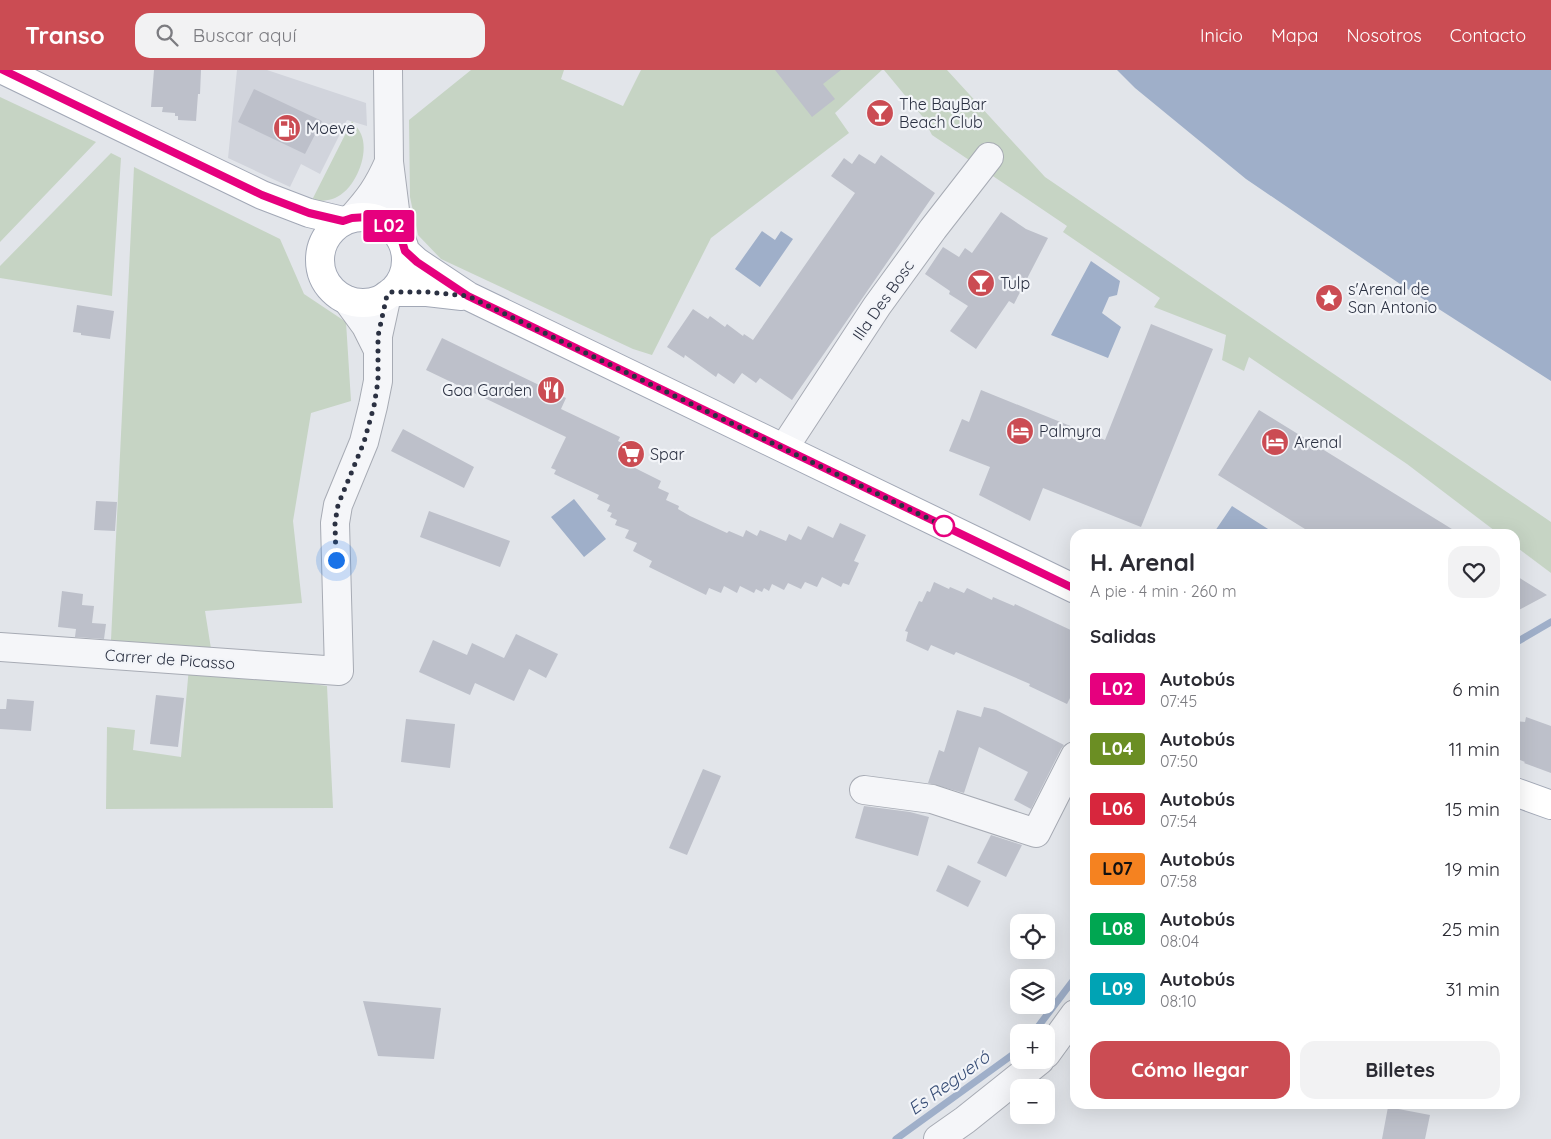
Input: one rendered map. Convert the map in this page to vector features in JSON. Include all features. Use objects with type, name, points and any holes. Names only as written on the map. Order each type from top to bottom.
[{"type":"main road","points":[[4,70],[262,195],[309,213],[347,220],[367,217],[381,220],[393,229],[403,246],[423,266],[468,296],[1070,587]]},
{"type":"main road","points":[[262,195],[321,250]]},
{"type":"main road","points":[[347,220],[333,228],[325,238],[320,262],[322,274],[328,285],[337,294],[348,300],[360,303],[369,302],[389,294],[404,274],[406,262],[403,246]]},
{"type":"main road","points":[[389,294],[428,292],[468,296]]},
{"type":"main road","points":[[1520,794],[1551,805]]},
{"type":"street","points":[[388,70],[389,162],[395,210],[403,246]]},
{"type":"street","name":"Illa Des Bosc","points":[[784,448],[877,306],[933,229],[989,157]]},
{"type":"street","points":[[347,220],[373,193],[389,162]]},
{"type":"street","points":[[378,350],[380,324],[389,294]]},
{"type":"street","points":[[348,300],[366,326],[378,350]]},
{"type":"street","name":"Carrer de Picasso","points":[[0,647],[339,671],[335,523],[338,505],[364,442],[374,406],[378,381],[378,350]]},
{"type":"street","points":[[864,790],[932,799],[1036,833],[1070,766]]},
{"type":"street","points":[[1055,1042],[1070,1021]]},
{"type":"street","points":[[938,1139],[1029,1069]]},
{"type":"shaded area","name":"Moeve","points":[[237,70],[267,70],[366,103],[367,126],[347,120],[320,174],[301,164],[290,187],[228,158]]},
{"type":"green space","points":[[471,70],[564,70],[561,79],[623,106],[641,70],[882,70],[835,113],[849,133],[711,238],[652,355],[633,349],[441,259],[418,235],[410,197],[409,120]]},
{"type":"green space","points":[[884,70],[947,70],[1045,177],[1551,522],[1551,573],[1520,550],[1520,529],[1492,529],[1407,464],[1249,357],[1244,371],[1222,360],[1226,335],[1154,307],[1160,298],[1063,232],[1067,226],[932,135],[922,116]]},
{"type":"green space","points":[[0,97],[96,142],[0,242]]},
{"type":"green space","points":[[352,121],[360,132],[364,151],[354,180],[342,194],[335,198],[311,202]]},
{"type":"green space","points":[[111,153],[121,158],[112,296],[0,278],[0,266]]},
{"type":"green space","points":[[134,167],[280,239],[304,294],[346,322],[351,401],[311,413],[293,521],[302,603],[205,611],[212,655],[111,640]]},
{"type":"green space","points":[[189,667],[327,686],[333,808],[106,809],[107,727],[135,730],[133,750],[181,757]]},
{"type":"water","points":[[1117,70],[1551,70],[1551,381],[1406,288],[1246,179],[1135,88]]},
{"type":"water","points":[[762,231],[775,240],[781,231],[793,239],[760,287],[735,269]]},
{"type":"water","points":[[1091,261],[1120,281],[1117,295],[1109,297],[1102,313],[1121,327],[1108,358],[1051,335]]},
{"type":"water","points":[[574,499],[606,539],[584,557],[551,517]]},
{"type":"water","points":[[1232,506],[1268,529],[1216,529]]},
{"type":"building","points":[[154,70],[201,70],[196,121],[178,120],[178,116],[175,116],[175,113],[162,112],[163,107],[151,107]]},
{"type":"building","points":[[775,70],[841,70],[823,84],[835,99],[812,117]]},
{"type":"building","points":[[254,89],[322,121],[305,154],[238,122]]},
{"type":"building","points":[[859,154],[875,164],[881,155],[935,193],[792,400],[760,378],[756,383],[742,373],[734,384],[718,373],[716,377],[685,355],[684,358],[667,347],[693,309],[708,319],[710,316],[725,327],[727,324],[743,336],[744,334],[753,340],[855,193],[831,176],[844,158],[852,164]]},
{"type":"building","name":"Tulp","points":[[1001,212],[1026,229],[1048,238],[1014,304],[1009,301],[976,349],[950,331],[968,306],[949,294],[950,291],[925,274],[943,247],[959,257],[965,248],[972,253]]},
{"type":"building","points":[[77,305],[114,311],[110,339],[73,332]]},
{"type":"building","name":"Palmyra","points":[[1151,324],[1213,349],[1141,527],[1043,488],[1030,521],[979,495],[990,467],[949,451],[962,419],[969,422],[981,390],[1105,440]]},
{"type":"building","points":[[442,338],[566,398],[561,409],[620,437],[618,441],[642,453],[635,468],[661,481],[658,488],[669,493],[666,500],[679,506],[678,509],[690,516],[727,533],[729,531],[743,537],[746,530],[757,536],[760,530],[786,541],[789,534],[801,540],[808,526],[833,538],[840,523],[866,535],[854,561],[859,563],[849,585],[843,583],[841,587],[822,577],[817,587],[805,582],[801,589],[788,583],[784,590],[772,584],[769,591],[764,588],[762,592],[756,589],[754,593],[740,586],[737,593],[724,586],[721,593],[709,588],[706,595],[649,567],[652,561],[633,551],[637,543],[625,538],[629,530],[615,525],[617,520],[610,517],[612,513],[607,511],[610,505],[597,499],[599,495],[554,474],[556,470],[551,468],[566,437],[426,370]]},
{"type":"building","name":"Arenal","points":[[1259,410],[1452,529],[1305,529],[1218,475]]},
{"type":"building","points":[[403,429],[474,467],[464,488],[391,451]]},
{"type":"building","points":[[96,501],[117,502],[115,531],[94,530]]},
{"type":"building","points":[[429,511],[510,541],[500,567],[420,537]]},
{"type":"building","points":[[1520,578],[1547,595],[1520,609]]},
{"type":"building","points":[[934,582],[964,593],[967,588],[992,600],[993,597],[1014,606],[1015,604],[1070,630],[1070,698],[1067,704],[1029,686],[1030,684],[956,652],[954,655],[931,645],[928,651],[906,641],[908,632],[905,631],[919,601],[922,602],[927,591],[930,592]]},
{"type":"building","points":[[62,591],[83,594],[82,605],[94,606],[92,623],[106,624],[104,639],[75,637],[76,629],[58,627]]},
{"type":"building","points":[[516,634],[558,654],[546,678],[529,669],[514,701],[475,683],[470,695],[419,672],[433,640],[467,655],[472,643],[504,658]]},
{"type":"building","points":[[156,695],[184,698],[178,747],[150,744]]},
{"type":"building","points":[[7,699],[34,701],[31,731],[0,729],[0,709],[6,709]]},
{"type":"building","points":[[984,707],[996,710],[1064,745],[1031,809],[1014,800],[1028,772],[979,747],[964,793],[928,783],[939,750],[944,752],[957,710],[981,717]]},
{"type":"building","points":[[1526,717],[1551,726],[1551,773],[1520,760],[1520,722],[1525,722]]},
{"type":"building","points":[[406,719],[455,724],[450,768],[401,762]]},
{"type":"building","points":[[703,769],[721,776],[687,855],[669,848]]},
{"type":"building","points":[[864,806],[910,812],[929,817],[918,856],[855,838]]},
{"type":"building","points":[[991,835],[1022,845],[1006,877],[977,863]]},
{"type":"building","points":[[948,865],[981,881],[968,907],[936,891]]},
{"type":"building","points":[[363,1001],[441,1008],[434,1059],[378,1056]]},
{"type":"building","points":[[1388,1109],[1398,1109],[1430,1115],[1425,1139],[1382,1139]]},
{"type":"waterway","name":"Es Regueró","points":[[1520,640],[1551,622]]},
{"type":"waterway","name":"Es Regueró","points":[[1040,1024],[1070,985]]},
{"type":"waterway","name":"Es Regueró","points":[[896,1139],[1010,1057]]},
{"type":"bus line","name":"L02","points":[[3,70],[262,195],[292,207],[343,221],[367,217],[381,220],[393,229],[402,241],[405,251],[417,262],[468,296],[1070,587]]},
{"type":"place","name":"The BayBar Beach Club","points":[[880,113]]},
{"type":"place","name":"Moeve","points":[[287,128]]},
{"type":"place","name":"Tulp","points":[[981,283]]},
{"type":"place","name":"s'Arenal de San Antonio","points":[[1329,298]]},
{"type":"place","name":"Goa Garden","points":[[551,390]]},
{"type":"place","name":"Palmyra","points":[[1020,431]]},
{"type":"place","name":"Arenal","points":[[1275,442]]},
{"type":"place","name":"Spar","points":[[631,454]]},
{"type":"route","points":[[336,560],[335,523],[338,505],[364,442],[374,406],[378,381],[378,336],[387,295],[391,292],[428,292],[468,296],[944,526]]}]
